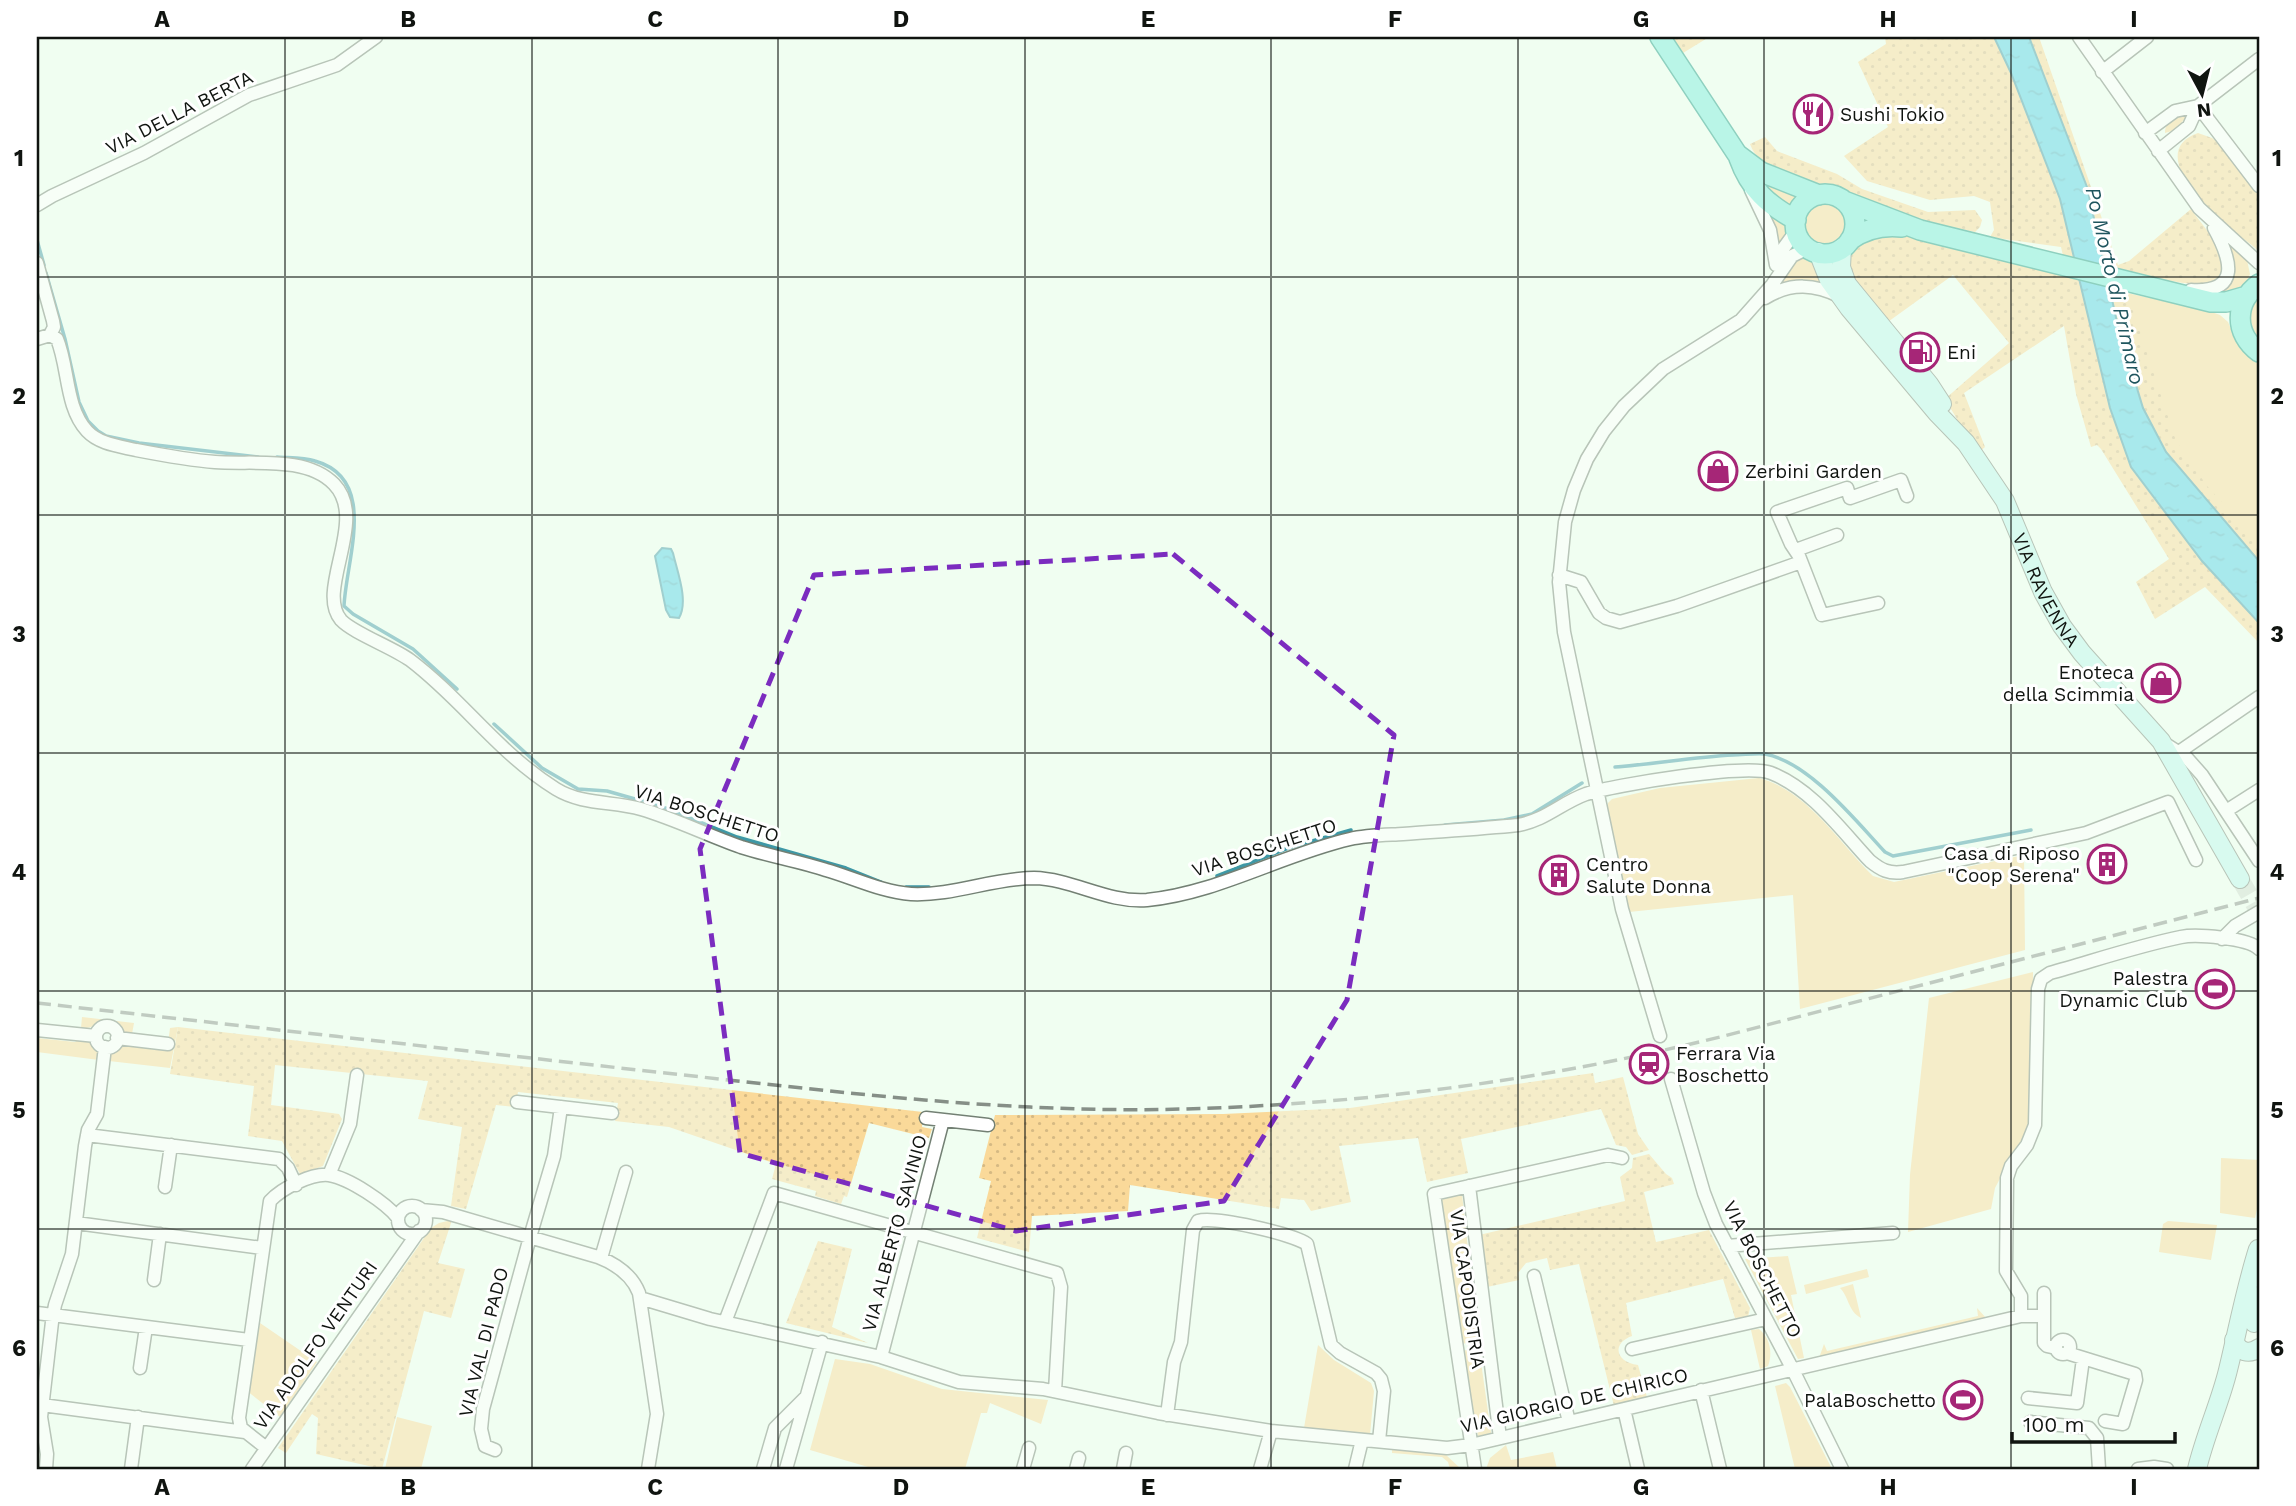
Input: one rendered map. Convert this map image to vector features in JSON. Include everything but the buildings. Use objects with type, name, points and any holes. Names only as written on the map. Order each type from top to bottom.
[{"type":"main road","points":[[1660,37],[1737,154],[1754,189],[1805,238],[1831,253],[1864,232],[1887,226],[1920,230]]},
{"type":"main road","points":[[1737,154],[1761,172],[1819,195]]},
{"type":"main road","points":[[1805,238],[1801,206],[1812,197],[1832,195],[1920,230],[2211,302],[2226,302],[2254,289]]},
{"type":"main road","name":"VIA RAVENNA","points":[[1844,201],[1854,218],[1855,226],[1846,244],[1841,267],[1847,284],[1928,394]]},
{"type":"main road","name":"VIA RAVENNA","points":[[1805,238],[1842,298],[1947,412],[1952,426],[2005,501],[2039,584],[2062,626],[2161,741],[2240,879]]},
{"type":"main road","points":[[2254,289],[2240,312],[2241,324],[2249,343],[2259,352]]},
{"type":"main road","points":[[2211,302],[2241,324]]},
{"type":"main road","points":[[2197,1469],[2227,1372],[2250,1340],[2244,1292],[2259,1246]]},
{"type":"street","name":"VIA DELLA BERTA","points":[[37,205],[52,195],[144,153],[249,95],[337,65],[376,37]]},
{"type":"street","points":[[2079,37],[2191,198],[2211,221],[2258,261],[2254,289]]},
{"type":"street","points":[[2102,72],[2147,37]]},
{"type":"street","points":[[2145,133],[2167,115],[2198,106],[2259,59]]},
{"type":"street","points":[[2158,151],[2189,126],[2198,106]]},
{"type":"street","points":[[2198,106],[2259,186]]},
{"type":"street","points":[[1744,173],[1770,230],[1776,265]]},
{"type":"street","points":[[2147,286],[2203,291],[2221,284],[2228,271],[2228,257],[2211,221]]},
{"type":"street","points":[[1772,285],[1780,253],[1805,238]]},
{"type":"street","points":[[1660,1036],[1622,909],[1564,632],[1559,575],[1565,522],[1587,459],[1609,424],[1656,375],[1730,329],[1759,302],[1805,238]]},
{"type":"street","name":"VIA BOSCHETTO","points":[[37,263],[53,321],[52,336],[60,344],[78,417],[89,433],[99,440],[125,448],[200,460],[298,467],[317,472],[331,480],[343,499],[346,517],[334,595],[339,618],[348,626],[410,660],[437,682],[514,759],[555,788],[579,799],[638,808],[744,848],[891,891],[924,894],[1000,881],[1040,878],[1133,900],[1161,898],[1201,889],[1357,837],[1530,823],[1597,791],[1658,779],[1764,770],[1787,781],[1814,802],[1875,866],[1885,871],[1897,873],[2086,832],[2168,802],[2196,860]]},
{"type":"street","points":[[1759,302],[1783,289],[1804,286],[1827,290],[1842,298]]},
{"type":"street","points":[[37,340],[52,336]]},
{"type":"street","points":[[1878,603],[1822,615],[1777,512],[1847,488],[1850,498],[1901,480],[1907,496]]},
{"type":"street","points":[[1559,575],[1581,582],[1599,613],[1620,622],[1677,606],[1798,556],[1837,535]]},
{"type":"street","points":[[2179,752],[2259,697]]},
{"type":"street","name":"VIA RAVENNA","points":[[2161,741],[2186,757],[2202,775],[2259,861]]},
{"type":"street","points":[[2226,811],[2259,790]]},
{"type":"street","points":[[2222,939],[2235,926],[2259,912]]},
{"type":"street","points":[[2021,1316],[2021,1296],[2006,1271],[2007,1178],[2011,1166],[2027,1145],[2035,1125],[2038,989],[2041,979],[2053,972],[2181,937],[2253,943],[2259,948]]},
{"type":"street","points":[[110,1026],[115,1030],[117,1038],[113,1045],[105,1047],[99,1044],[96,1036],[100,1028],[110,1026]]},
{"type":"street","points":[[37,1030],[96,1036]]},
{"type":"street","points":[[117,1038],[168,1044]]},
{"type":"street","points":[[46,1469],[47,1454],[40,1435],[53,1315],[69,1268],[87,1135],[97,1114],[105,1047]]},
{"type":"street","points":[[329,1175],[350,1124],[357,1075]]},
{"type":"street","name":"VIA BOSCHETTO","points":[[1671,1079],[1709,1207],[1842,1469]]},
{"type":"street","points":[[517,1102],[612,1113]]},
{"type":"street","points":[[530,1237],[554,1156],[561,1107]]},
{"type":"street","name":"VIA ALBERTO SAVINIO","points":[[926,1118],[988,1125]]},
{"type":"street","name":"VIA ALBERTO SAVINIO","points":[[881,1357],[943,1120]]},
{"type":"street","points":[[87,1135],[279,1159],[288,1168],[296,1185]]},
{"type":"street","points":[[165,1186],[171,1145]]},
{"type":"street","points":[[1469,1186],[1608,1155],[1622,1158]]},
{"type":"street","points":[[601,1258],[626,1172]]},
{"type":"street","points":[[263,1451],[244,1432],[239,1418],[270,1201],[278,1194],[316,1176],[329,1175],[383,1202],[450,1214],[601,1258],[630,1278],[640,1297],[657,1414],[649,1469]]},
{"type":"street","name":"VIA CAPODISTRIA","points":[[1475,1469],[1434,1194],[1469,1186],[1500,1438]]},
{"type":"street","points":[[725,1322],[774,1193],[1057,1273],[1060,1281],[1055,1391]]},
{"type":"street","points":[[383,1202],[409,1233],[435,1216],[450,1214]]},
{"type":"street","points":[[400,1224],[400,1213],[414,1208]]},
{"type":"street","points":[[414,1208],[424,1214],[422,1227]]},
{"type":"street","points":[[1167,1415],[1174,1360],[1181,1342],[1192,1230],[1196,1222],[1209,1219],[1253,1227],[1296,1238],[1307,1244],[1331,1345],[1339,1353],[1377,1373],[1383,1382],[1379,1441]]},
{"type":"street","points":[[76,1223],[262,1248]]},
{"type":"street","name":"VIA ADOLFO VENTURI","points":[[400,1224],[400,1258]]},
{"type":"street","name":"VIA ADOLFO VENTURI","points":[[252,1469],[422,1227]]},
{"type":"street","points":[[1727,1246],[1893,1233]]},
{"type":"street","points":[[154,1280],[160,1234]]},
{"type":"street","name":"VIA VAL DI PADO","points":[[495,1451],[483,1443],[481,1420],[530,1237]]},
{"type":"street","points":[[1535,1276],[1569,1422]]},
{"type":"street","points":[[2044,1293],[2044,1343],[2047,1346],[2135,1374],[2136,1380],[2123,1424],[2105,1421]]},
{"type":"street","name":"VIA GIORGIO DE CHIRICO","points":[[640,1297],[725,1322],[881,1357],[952,1380],[1055,1391],[1167,1415],[1271,1431],[1447,1448],[1471,1445],[2021,1316],[2044,1316]]},
{"type":"street","points":[[37,1313],[249,1340]]},
{"type":"street","points":[[1632,1349],[1766,1319]]},
{"type":"street","points":[[140,1368],[146,1327]]},
{"type":"street","points":[[807,1396],[775,1428],[765,1464],[787,1468],[807,1396],[822,1342]]},
{"type":"street","points":[[2028,1398],[2077,1403],[2083,1359]]},
{"type":"street","points":[[1701,1390],[1720,1469]]},
{"type":"street","points":[[43,1405],[244,1432]]},
{"type":"street","points":[[1624,1409],[1638,1469]]},
{"type":"street","points":[[131,1469],[138,1417]]},
{"type":"street","points":[[2030,1422],[2089,1428],[2097,1438],[2099,1469]]},
{"type":"street","points":[[1260,1469],[1271,1431]]},
{"type":"street","points":[[1355,1469],[1362,1440]]},
{"type":"street","points":[[1023,1469],[1029,1448]]},
{"type":"street","points":[[1123,1469],[1126,1453]]},
{"type":"street","points":[[2138,1469],[2168,1469]]},
{"type":"highlighted area","points":[[1173,554],[1394,735],[1347,1000],[1224,1201],[1016,1231],[740,1153],[700,849],[814,575]]},
{"type":"shaded area","points":[[1672,37],[1709,37],[1683,53]]},
{"type":"shaded area","points":[[1885,37],[2039,37],[2118,265],[2129,261],[2191,209],[2214,241],[2223,261],[2222,274],[2214,282],[2182,283],[2120,270],[2176,441],[2207,486],[2259,543],[2259,643],[2205,587],[2155,619],[2136,582],[2169,559],[2101,449],[2097,445],[2091,447],[2076,394],[2064,326],[1964,393],[1985,447],[1978,453],[1953,424],[1957,419],[1945,399],[2009,343],[1953,275],[1885,324],[1852,285],[1847,255],[1867,235],[1903,235],[2068,277],[2061,247],[1990,237],[1994,230],[1990,202],[1974,196],[1930,200],[1867,181],[1844,156],[1888,127],[1858,62],[1886,44]]},
{"type":"shaded area","points":[[2190,113],[2175,130],[2165,133],[2170,121]]},
{"type":"shaded area","points":[[2198,133],[2219,143],[2259,195],[2259,252],[2215,217],[2184,179],[2178,152],[2184,141]]},
{"type":"shaded area","points":[[1765,137],[1777,151],[1837,174],[1862,189],[1928,212],[1975,210],[1982,220],[1980,227],[1975,232],[1932,223],[1786,174],[1765,162],[1752,150],[1750,144]]},
{"type":"shaded area","points":[[1756,176],[1802,196],[1791,210],[1766,192]]},
{"type":"shaded area","points":[[1825,203],[1840,209],[1846,224],[1840,239],[1825,245],[1810,239],[1804,224],[1810,209]]},
{"type":"shaded area","points":[[1766,209],[1788,226],[1787,235],[1778,250]]},
{"type":"shaded area","points":[[2226,242],[2247,260],[2250,274],[2246,283],[2232,293],[2217,293]]},
{"type":"shaded area","points":[[1809,254],[1814,257],[1828,286],[1779,287],[1800,256]]},
{"type":"shaded area","points":[[2113,290],[2220,315],[2228,322],[2239,347],[2246,355],[2259,362],[2259,557],[2170,453]]},
{"type":"shaded area","points":[[2259,292],[2259,344],[2254,339],[2246,313]]},
{"type":"shaded area","points":[[1759,778],[1793,794],[1808,806],[1873,876],[1894,882],[2024,855],[2025,950],[1800,1009],[1793,895],[1629,912],[1606,810],[1608,803],[1612,799],[1660,788]]},
{"type":"shaded area","points":[[2033,972],[2033,1090],[2030,1122],[2023,1143],[2012,1156],[1995,1188],[1991,1209],[1908,1232],[1910,1175],[1929,998]]},
{"type":"shaded area","points":[[82,1017],[134,1023],[132,1034],[107,1024],[81,1028]]},
{"type":"shaded area","points":[[178,1027],[170,1068],[109,1061],[113,1049],[123,1042],[135,1047],[167,1051],[170,1028]]},
{"type":"shaded area","points":[[178,1027],[923,1112],[922,1127],[932,1129],[929,1138],[869,1123],[847,1197],[844,1196],[841,1204],[815,1196],[816,1191],[772,1179],[776,1164],[669,1127],[615,1121],[618,1103],[518,1092],[515,1107],[496,1105],[466,1209],[451,1206],[462,1127],[418,1119],[428,1081],[275,1065],[271,1105],[339,1114],[342,1119],[323,1166],[300,1174],[282,1141],[248,1136],[254,1086],[170,1074]]},
{"type":"shaded area","points":[[37,1038],[93,1041],[99,1050],[99,1060],[37,1052]]},
{"type":"shaded area","points":[[1593,1073],[1595,1083],[1623,1077],[1638,1134],[1649,1150],[1632,1155],[1626,1147],[1616,1145],[1601,1109],[1461,1139],[1468,1173],[1427,1182],[1418,1138],[1339,1146],[1351,1202],[1311,1211],[1304,1200],[1281,1198],[1279,1209],[1130,1185],[1128,1211],[1032,1216],[1029,1252],[977,1238],[991,1181],[979,1178],[995,1115],[1223,1114],[1350,1108]]},
{"type":"shaded area","points":[[1649,1154],[1672,1178],[1674,1184],[1644,1192],[1656,1242],[1709,1230],[1750,1308],[1748,1317],[1735,1318],[1723,1279],[1626,1303],[1632,1336],[1621,1344],[1619,1353],[1625,1361],[1638,1365],[1647,1397],[1614,1406],[1579,1264],[1550,1270],[1547,1258],[1526,1263],[1518,1273],[1519,1280],[1487,1287],[1479,1235],[1625,1201],[1620,1177],[1632,1168],[1633,1158]]},
{"type":"shaded area","points":[[2221,1158],[2259,1160],[2259,1200],[2255,1218],[2220,1213]]},
{"type":"shaded area","points":[[1462,1194],[1478,1341],[1461,1344],[1440,1200]]},
{"type":"shaded area","points":[[452,1220],[438,1263],[465,1269],[451,1318],[424,1311],[382,1469],[316,1454],[318,1418],[312,1414],[286,1453],[278,1448],[431,1228]]},
{"type":"shaded area","points":[[2168,1221],[2217,1225],[2211,1260],[2159,1252],[2163,1224]]},
{"type":"shaded area","points":[[818,1241],[852,1249],[832,1327],[868,1343],[786,1323]]},
{"type":"shaded area","points":[[1788,1256],[1797,1294],[1791,1295],[1804,1358],[1798,1359],[1745,1259]]},
{"type":"shaded area","points":[[1867,1269],[1869,1277],[1806,1294],[1804,1285]]},
{"type":"shaded area","points":[[1853,1284],[1861,1318],[1854,1312],[1840,1288]]},
{"type":"shaded area","points":[[1977,1308],[1987,1319],[1819,1358],[1824,1344],[1827,1351],[1978,1316]]},
{"type":"shaded area","points":[[260,1323],[317,1362],[280,1417],[247,1391]]},
{"type":"shaded area","points":[[1759,1329],[1768,1341],[1770,1351],[1768,1366],[1760,1369],[1751,1330]]},
{"type":"shaded area","points":[[1318,1345],[1334,1360],[1371,1383],[1374,1391],[1370,1435],[1304,1428]]},
{"type":"shaded area","points":[[1479,1348],[1491,1433],[1478,1436],[1461,1351]]},
{"type":"shaded area","points":[[835,1359],[870,1364],[942,1389],[1048,1400],[1041,1424],[990,1403],[987,1413],[981,1413],[965,1469],[875,1469],[810,1450]]},
{"type":"shaded area","points":[[1786,1383],[1832,1469],[1795,1469],[1775,1386]]},
{"type":"shaded area","points":[[397,1417],[432,1426],[421,1469],[385,1469]]},
{"type":"shaded area","points":[[1506,1445],[1511,1460],[1553,1452],[1557,1469],[1486,1469],[1490,1458]]},
{"type":"shaded area","points":[[1392,1448],[1445,1454],[1461,1469],[1450,1469],[1448,1462],[1442,1457],[1392,1453]]},
{"type":"water","points":[[1994,37],[2029,37],[2087,187],[2117,322],[2143,408],[2166,452],[2259,561],[2259,623],[2202,561],[2131,467],[2110,408],[2060,199],[2011,73]]},
{"type":"water","points":[[662,548],[671,549],[679,577],[683,603],[679,618],[670,617],[666,610],[655,556]]},
{"type":"waterway","points":[[37,240],[44,265]]},
{"type":"waterway","points":[[46,273],[79,402],[88,421],[98,431],[106,436],[139,443],[258,457]]},
{"type":"waterway","points":[[277,457],[315,461],[335,470],[347,485],[353,502],[354,523],[344,606],[413,649],[457,689]]},
{"type":"waterway","points":[[494,724],[542,768],[578,789],[607,791],[663,807],[737,837],[846,868],[881,882]]},
{"type":"waterway","points":[[1615,767],[1753,754],[1782,759],[1815,780],[1885,852],[1893,856],[2031,830]]},
{"type":"waterway","points":[[1445,825],[1504,820],[1532,814],[1582,783]]},
{"type":"waterway","points":[[1217,876],[1291,847],[1351,830]]},
{"type":"waterway","points":[[906,887],[929,887]]},
{"type":"tunnel","points":[[2240,879],[2259,912]]},
{"type":"railway","points":[[37,1003],[919,1100],[1118,1110],[1252,1106],[1320,1102],[1456,1087],[1657,1052],[2259,898]]},
{"type":"place","name":"Sushi Tokio","points":[[1813,114]]},
{"type":"place","name":"Eni","points":[[1920,352]]},
{"type":"place","name":"Zerbini Garden","points":[[1718,471]]},
{"type":"place","name":"Enoteca della Scimmia","points":[[2161,683]]},
{"type":"place","name":"Casa di Riposo \"Coop Serena\"","points":[[2107,864]]},
{"type":"place","name":"Centro Salute Donna","points":[[1559,875]]},
{"type":"place","name":"Palestra Dynamic Club","points":[[2215,989]]},
{"type":"place","name":"Ferrara Via Boschetto","points":[[1649,1064]]},
{"type":"place","name":"PalaBoschetto","points":[[1963,1400]]},
{"type":"water label","name":"Po Morto di Primaro","points":[[2115,286]]}]
